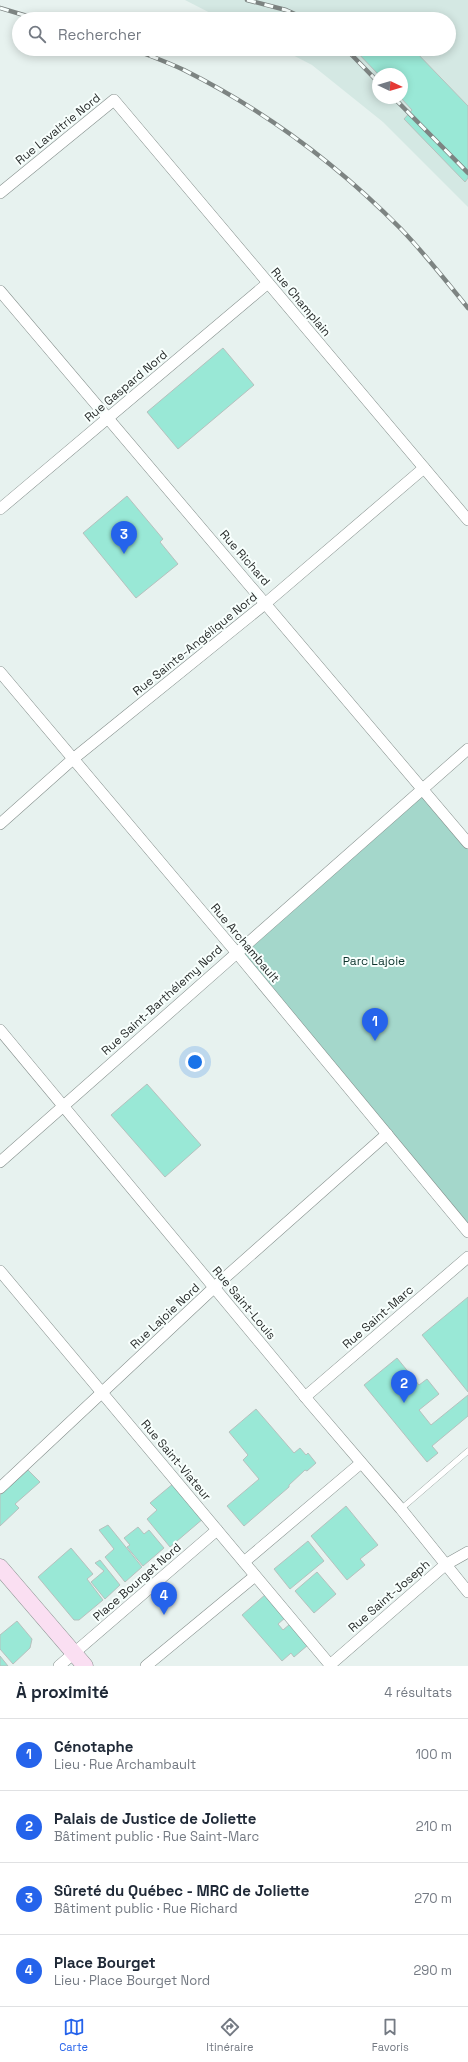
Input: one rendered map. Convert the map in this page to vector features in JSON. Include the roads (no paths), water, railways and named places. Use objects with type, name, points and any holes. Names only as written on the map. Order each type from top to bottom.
[{"type":"main road","points":[[0,1567],[85,1666]]},
{"type":"street","name":"Rue Lavaltrie Nord","points":[[0,193],[114,100]]},
{"type":"street","name":"Rue Champlain","points":[[114,100],[468,520]]},
{"type":"street","name":"Rue Gaspard Nord","points":[[0,509],[268,282]]},
{"type":"street","name":"Rue Richard","points":[[0,291],[468,843]]},
{"type":"street","name":"Rue Sainte-Angélique Nord","points":[[0,824],[73,760],[266,603],[424,468]]},
{"type":"street","name":"Rue Archambault","points":[[0,672],[236,952],[468,1232]]},
{"type":"street","name":"Rue Saint-Barthélemy Nord","points":[[0,1162],[236,952],[468,749]]},
{"type":"street","name":"Rue Saint-Louis","points":[[0,1030],[305,1397],[401,1509],[468,1592]]},
{"type":"street","name":"Rue Lajoie Nord","points":[[0,1488],[214,1288],[387,1134]]},
{"type":"street","name":"Rue Saint-Marc","points":[[305,1397],[468,1257]]},
{"type":"street","name":"Rue Saint-Viateur","points":[[0,1271],[216,1530],[331,1665]]},
{"type":"street","points":[[244,1562],[361,1463]]},
{"type":"street","name":"Place Bourget Nord","points":[[59,1666],[216,1530]]},
{"type":"street","name":"Rue Saint-Joseph","points":[[331,1665],[445,1565],[468,1552]]},
{"type":"street","points":[[146,1666],[255,1576]]},
{"type":"lane","points":[[401,1509],[468,1451]]},
{"type":"railway","points":[[247,0],[290,12]]},
{"type":"railway","points":[[0,8],[13,12]]},
{"type":"railway","points":[[150,56],[184,70],[243,103],[299,140],[326,161],[377,205],[401,229],[468,308]]},
{"type":"railway","points":[[353,56],[372,76]]},
{"type":"railway","points":[[400,104],[468,173]]},
{"type":"place","name":"Sûreté du Québec - MRC de Joliette","points":[[124,554]]},
{"type":"place","name":"Cénotaphe","points":[[375,1041]]},
{"type":"place","name":"Palais de Justice de Joliette","points":[[404,1403]]},
{"type":"place","name":"Place Bourget","points":[[164,1615]]},
{"type":"park label","name":"Parc Lajoie","points":[[374,961]]}]
